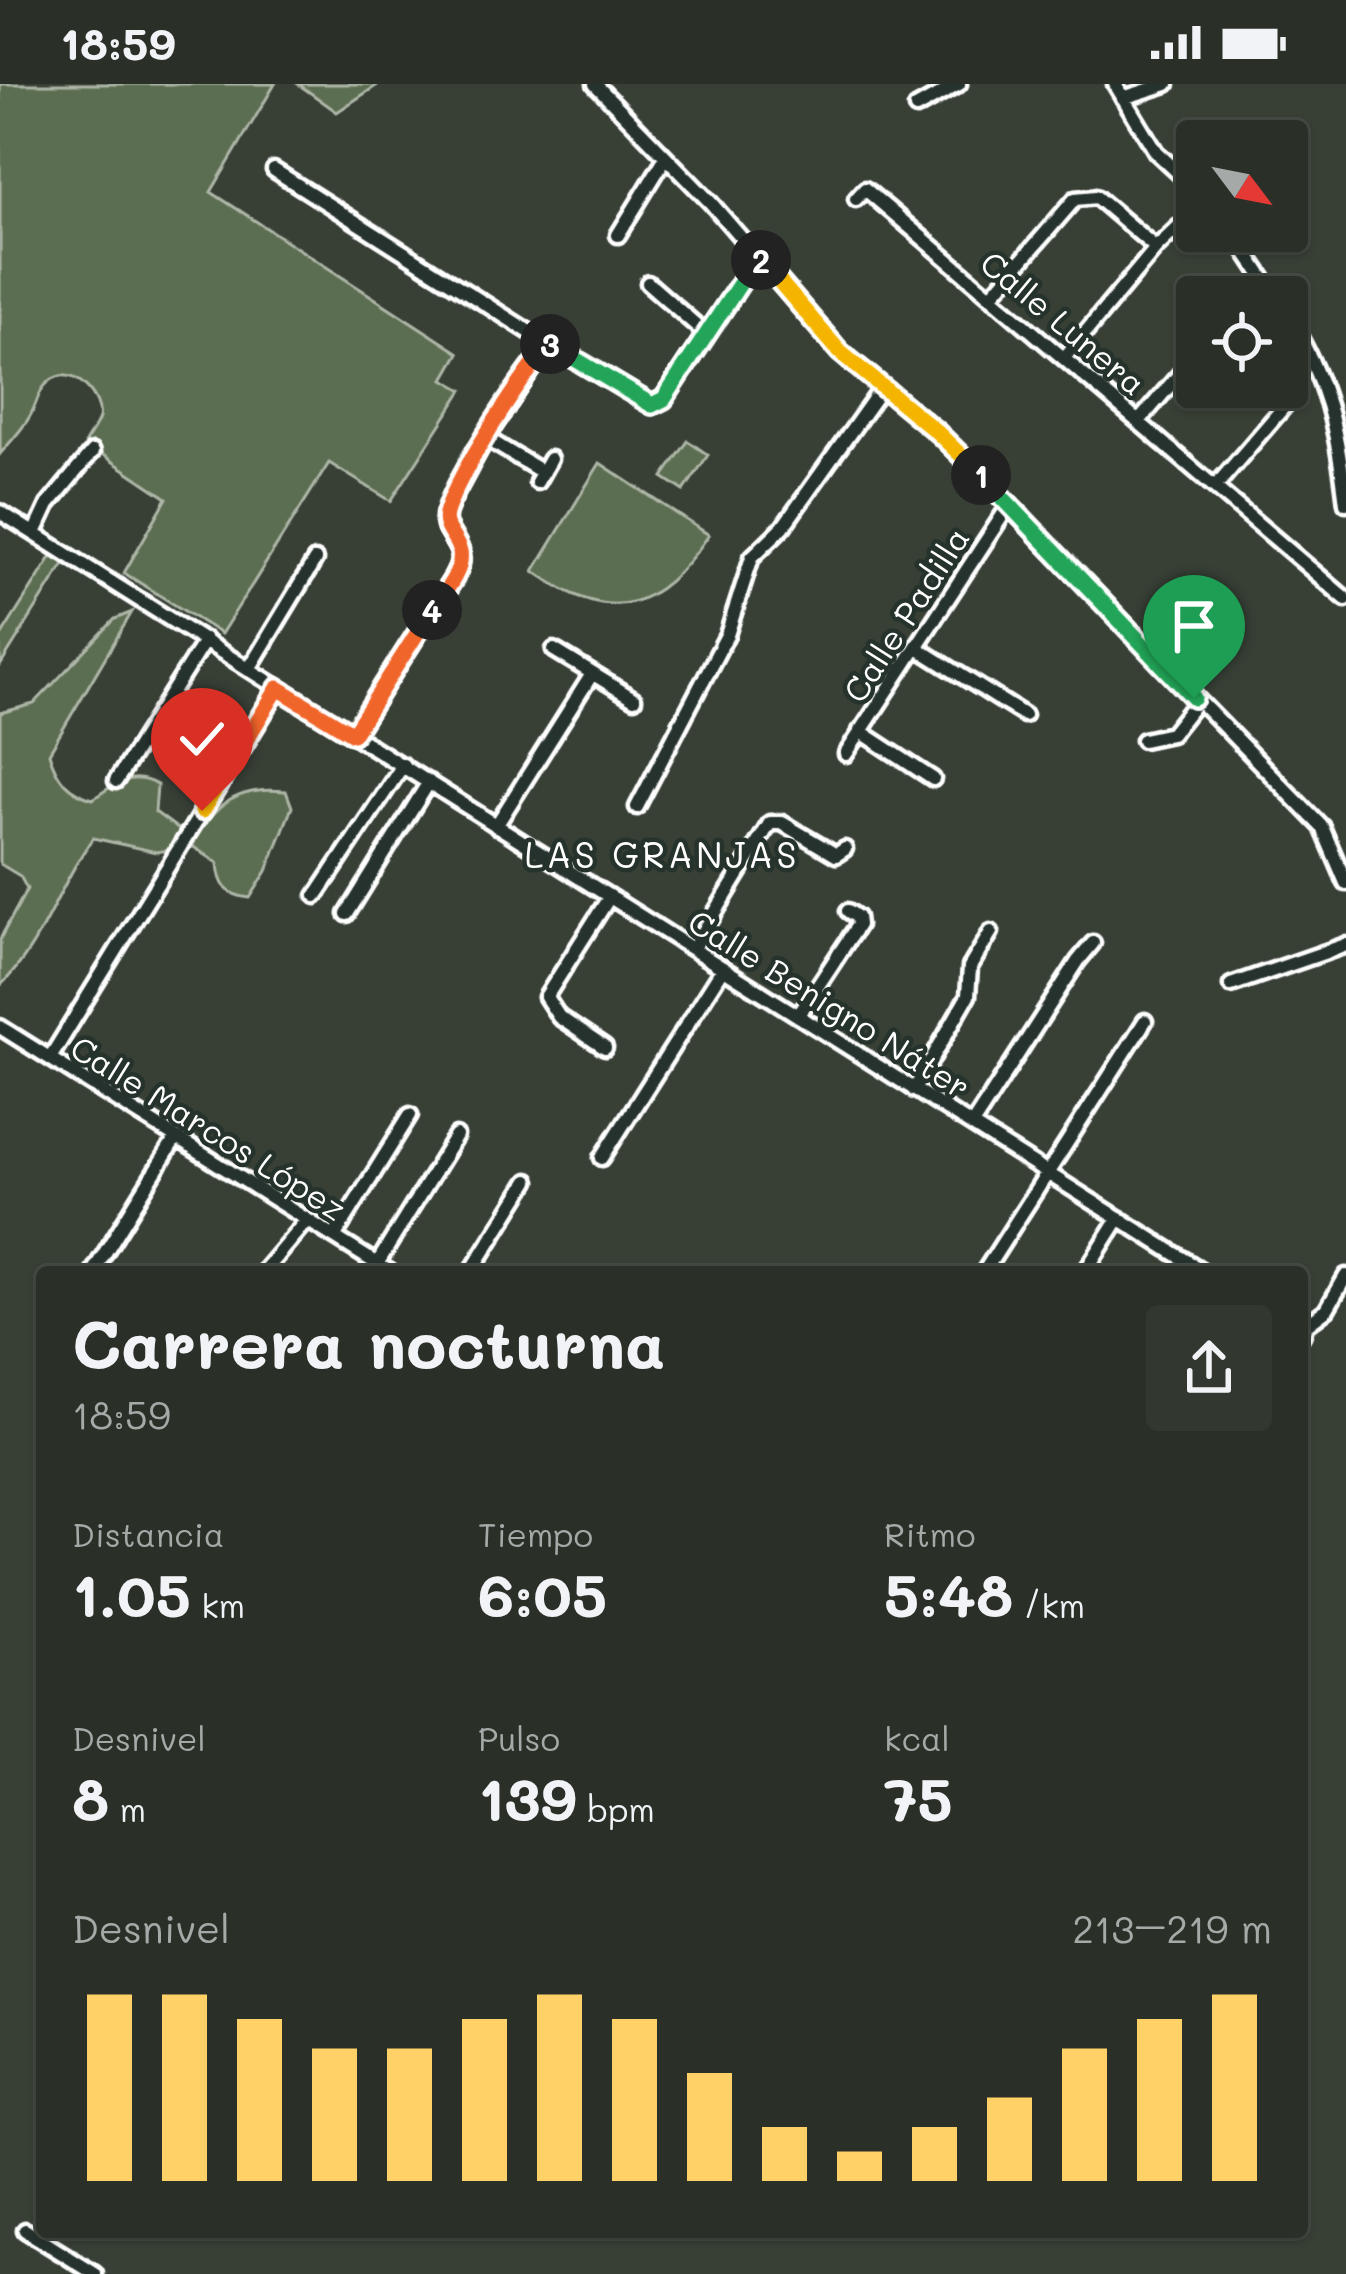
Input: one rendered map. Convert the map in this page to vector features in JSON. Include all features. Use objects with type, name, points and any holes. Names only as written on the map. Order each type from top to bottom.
[{"type":"street","points":[[595,84],[758,256],[840,352],[938,433],[1322,827],[1346,883]]},
{"type":"street","points":[[916,108],[959,84]]},
{"type":"street","points":[[1114,84],[1156,152],[1176,171]]},
{"type":"street","points":[[1123,98],[1167,84]]},
{"type":"street","points":[[618,236],[666,157]]},
{"type":"street","points":[[274,170],[652,405],[664,399],[758,256]]},
{"type":"street","name":"Calle Lunera","points":[[856,199],[866,189],[1346,599]]},
{"type":"street","points":[[991,296],[1075,199],[1096,197],[1156,248]]},
{"type":"street","points":[[1064,358],[1176,229]]},
{"type":"street","points":[[648,283],[705,333]]},
{"type":"street","points":[[353,734],[459,568],[460,552],[446,529],[445,514],[486,438],[549,344]]},
{"type":"street","points":[[1308,350],[1326,391],[1346,503]]},
{"type":"street","points":[[1140,420],[1176,378]]},
{"type":"street","points":[[637,806],[727,635],[752,557],[783,526],[881,389]]},
{"type":"street","points":[[1215,487],[1283,408]]},
{"type":"street","points":[[486,438],[540,477],[550,458]]},
{"type":"street","points":[[35,533],[47,505],[92,452]]},
{"type":"street","name":"Calle Padilla","points":[[846,754],[1010,504]]},
{"type":"street","name":"Calle Benigno Náter","points":[[0,512],[1188,1266]]},
{"type":"street","points":[[249,669],[315,560]]},
{"type":"street","points":[[116,781],[206,640]]},
{"type":"street","points":[[916,647],[1024,715]]},
{"type":"street","points":[[554,650],[634,699]]},
{"type":"street","points":[[496,826],[592,674]]},
{"type":"street","points":[[50,1058],[278,688]]},
{"type":"street","points":[[1143,740],[1171,734],[1197,701]]},
{"type":"street","points":[[860,730],[933,779]]},
{"type":"street","points":[[316,896],[403,765]]},
{"type":"street","points":[[347,914],[429,782]]},
{"type":"street","points":[[693,949],[770,823],[782,823],[836,855],[845,849]]},
{"type":"street","points":[[605,1048],[559,1016],[546,997],[610,896]]},
{"type":"street","points":[[798,1016],[858,926],[857,917],[848,911]]},
{"type":"street","points":[[914,1090],[968,996],[970,967],[991,932]]},
{"type":"street","points":[[971,1125],[1093,943]]},
{"type":"street","points":[[1231,985],[1346,945]]},
{"type":"street","points":[[602,1158],[723,968]]},
{"type":"street","points":[[988,1266],[1145,1021]]},
{"type":"street","name":"Calle Marcos López","points":[[0,1027],[376,1266]]},
{"type":"street","points":[[334,1237],[410,1115]]},
{"type":"street","points":[[382,1266],[456,1136]]},
{"type":"street","points":[[96,1266],[176,1138]]},
{"type":"street","points":[[475,1266],[528,1181]]},
{"type":"street","points":[[1089,1266],[1119,1218]]},
{"type":"street","points":[[268,1266],[307,1220]]},
{"type":"street","points":[[1308,1325],[1327,1309],[1346,1276]]},
{"type":"street","points":[[25,2230],[36,2237]]},
{"type":"street","points":[[38,2238],[95,2274]]},
{"type":"green space","points":[[0,84],[275,84],[211,192],[459,353],[444,379],[463,390],[391,501],[329,463],[221,634],[124,573],[167,498],[85,443],[99,410],[80,381],[65,376],[46,384],[27,421],[0,454]]},
{"type":"green space","points":[[298,84],[379,84],[337,112]]},
{"type":"green space","points":[[688,441],[708,455],[684,491],[663,477]]},
{"type":"green space","points":[[600,463],[709,535],[670,581],[630,602],[587,599],[534,571]]},
{"type":"green space","points":[[55,551],[67,559],[0,666],[0,638]]},
{"type":"green space","points":[[132,612],[49,753],[65,783],[93,799],[124,781],[148,781],[157,785],[155,812],[178,829],[204,825],[230,800],[250,792],[286,791],[292,807],[267,871],[250,898],[230,892],[222,883],[218,863],[192,846],[156,852],[93,838],[28,952],[0,986],[0,939],[27,889],[20,876],[0,864],[0,713],[34,704],[115,619]]},
{"type":"district","name":"LAS GRANJAS","points":[[662,853]]},
{"type":"route","points":[[202,811],[278,688],[353,734],[459,568],[460,552],[446,529],[445,514],[486,438],[549,344],[652,405],[664,399],[758,256],[840,352],[938,433],[1194,698]]}]
